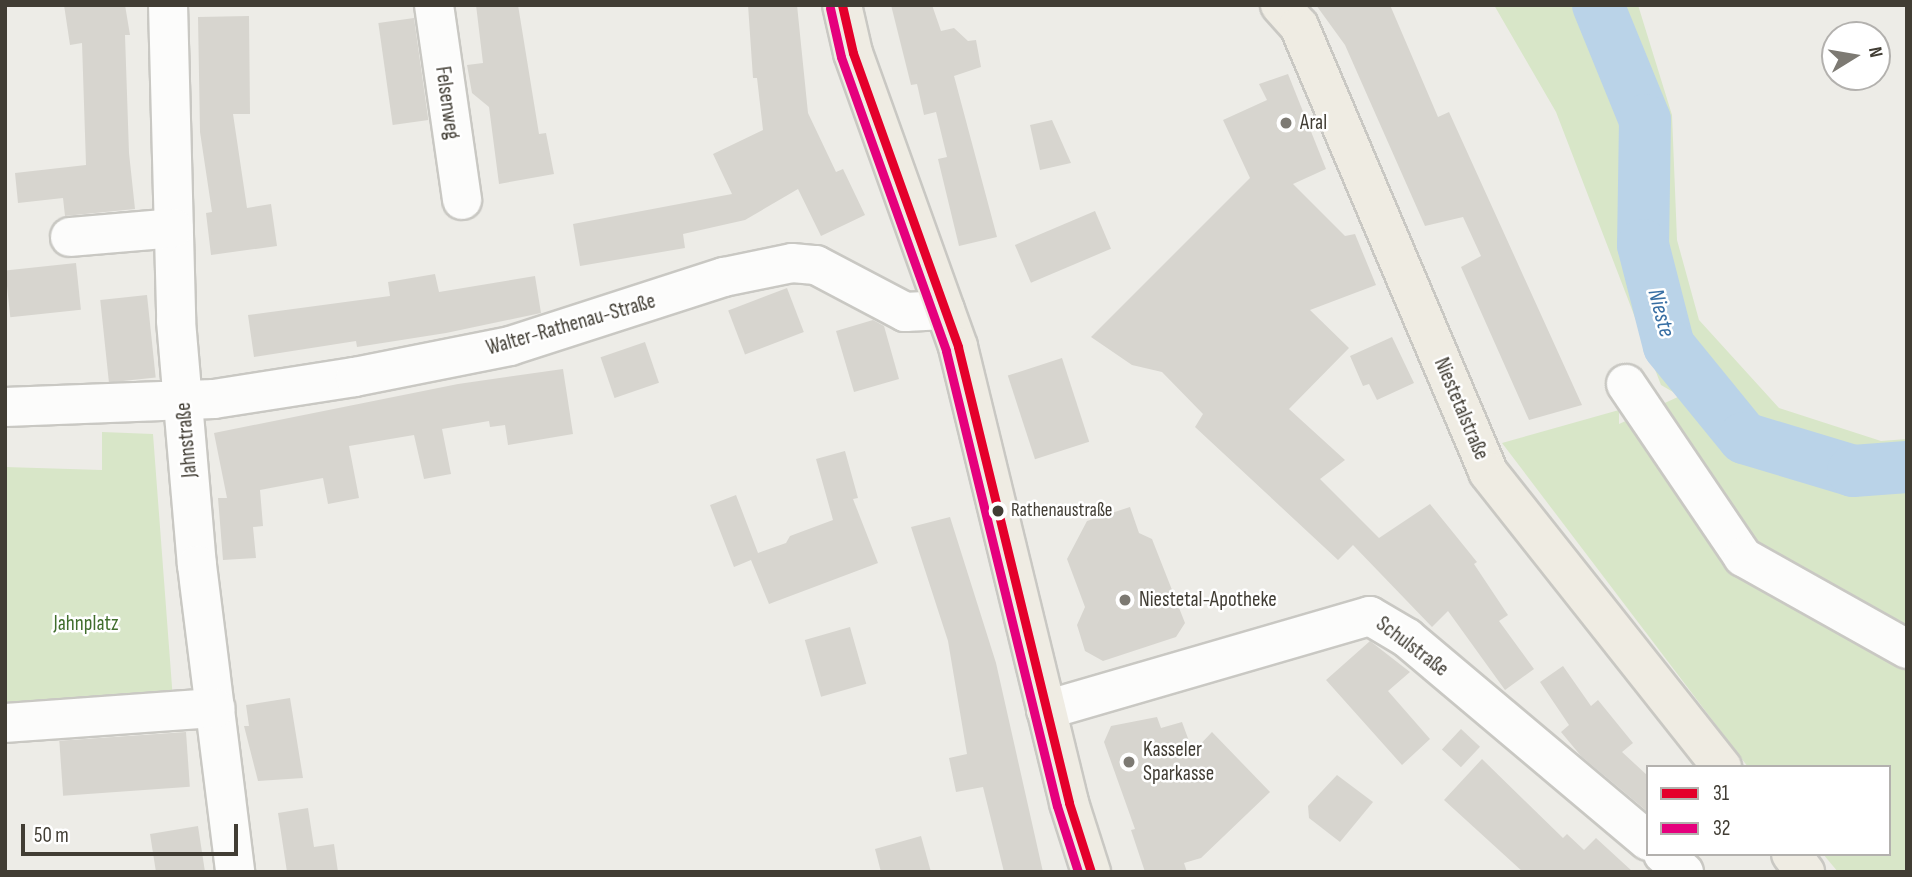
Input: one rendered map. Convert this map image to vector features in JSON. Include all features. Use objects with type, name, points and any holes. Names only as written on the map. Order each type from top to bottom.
[{"type":"main road","points":[[842,5],[853,53],[945,310],[1004,524],[1046,710],[1091,872]]},
{"type":"main road","name":"Niestetalstraße","points":[[1280,5],[1299,26],[1488,472],[1720,765]]},
{"type":"main road","points":[[1793,856],[1805,872]]},
{"type":"street","name":"Jahnstraße","points":[[169,5],[174,228],[184,397],[215,708],[235,872]]},
{"type":"street","name":"Felsenweg","points":[[434,5],[462,200]]},
{"type":"street","points":[[70,237],[174,228]]},
{"type":"street","name":"Walter-Rathenau-Straße","points":[[184,397],[214,399],[355,377],[510,346],[724,277],[792,263],[816,265],[905,312],[945,310]]},
{"type":"street","points":[[1626,384],[1743,557],[1907,649]]},
{"type":"street","points":[[5,407],[184,397]]},
{"type":"street","name":"Schulstraße","points":[[1046,710],[1370,615],[1407,638],[1646,839]]},
{"type":"street","points":[[5,723],[215,708]]},
{"type":"street","points":[[1665,856],[1684,872]]},
{"type":"green space","points":[[1494,5],[1638,5],[1672,115],[1677,240],[1699,320],[1779,408],[1881,441],[1907,439],[1907,872],[1838,872],[1825,856],[1891,856],[1891,765],[1746,765],[1502,443],[1619,410],[1619,424],[1680,396],[1661,385],[1556,112]]},
{"type":"green space","name":"Jahnplatz","points":[[102,432],[153,434],[173,700],[5,710],[5,467],[102,470]]},
{"type":"building","points":[[64,5],[125,5],[130,35],[125,35],[129,153],[135,209],[65,216],[63,198],[18,203],[15,173],[86,165],[82,43],[70,45]]},
{"type":"building","points":[[476,5],[518,5],[539,134],[546,133],[554,174],[499,184],[489,107],[472,93],[467,65],[483,63]]},
{"type":"building","points":[[748,5],[797,5],[808,113],[836,172],[843,169],[865,215],[821,236],[798,189],[745,220],[683,234],[685,248],[580,266],[573,224],[732,194],[713,154],[763,130],[757,78],[753,78]]},
{"type":"building","points":[[891,5],[932,5],[941,31],[954,28],[968,41],[976,40],[981,67],[954,76],[997,237],[959,246],[938,159],[947,157],[936,112],[924,115],[917,84],[911,85]]},
{"type":"building","points":[[1316,5],[1390,5],[1438,117],[1449,112],[1582,405],[1529,420],[1461,267],[1481,256],[1463,217],[1425,226],[1345,45]]},
{"type":"building","points":[[249,16],[250,114],[233,114],[247,208],[271,204],[277,246],[211,255],[206,213],[212,212],[200,132],[198,17]]},
{"type":"building","points":[[414,18],[428,120],[393,125],[378,23]]},
{"type":"building","points":[[1288,74],[1326,169],[1293,184],[1345,236],[1355,234],[1376,285],[1310,310],[1349,348],[1289,409],[1345,460],[1320,479],[1379,538],[1430,504],[1477,562],[1474,564],[1508,615],[1499,621],[1534,669],[1505,690],[1448,611],[1432,627],[1353,545],[1338,560],[1195,427],[1203,414],[1162,372],[1132,365],[1091,337],[1250,178],[1223,120],[1267,100],[1259,84]]},
{"type":"building","points":[[1052,120],[1071,163],[1040,170],[1030,125]]},
{"type":"building","points":[[1095,211],[1111,249],[1031,283],[1015,245]]},
{"type":"building","points":[[76,263],[81,310],[10,317],[5,270]]},
{"type":"building","points":[[435,274],[439,292],[535,276],[541,313],[446,333],[357,347],[356,341],[254,357],[248,315],[390,296],[388,282]]},
{"type":"building","points":[[787,288],[804,332],[745,354],[728,311]]},
{"type":"building","points":[[147,295],[156,378],[109,382],[100,300]]},
{"type":"building","points":[[873,320],[884,326],[899,379],[854,392],[836,331]]},
{"type":"building","points":[[1392,337],[1414,383],[1377,400],[1369,384],[1363,386],[1350,356]]},
{"type":"building","points":[[645,342],[659,383],[615,398],[601,357]]},
{"type":"building","points":[[1062,358],[1089,442],[1035,459],[1008,376]]},
{"type":"building","points":[[563,369],[573,434],[508,445],[505,425],[490,427],[489,421],[442,429],[451,474],[424,479],[414,435],[349,446],[359,498],[328,504],[323,478],[260,490],[263,526],[253,527],[256,558],[223,560],[218,498],[227,498],[214,433],[458,384]]},
{"type":"building","points":[[845,451],[858,498],[853,499],[878,563],[769,604],[751,560],[734,567],[710,505],[736,495],[758,553],[786,543],[790,536],[833,520],[816,459]]},
{"type":"building","points":[[1130,507],[1139,533],[1152,539],[1185,623],[1176,637],[1103,661],[1085,651],[1077,625],[1085,607],[1067,559],[1087,521]]},
{"type":"building","points":[[950,517],[996,663],[1043,872],[1004,872],[983,787],[956,792],[949,758],[967,754],[948,641],[911,527]]},
{"type":"building","points":[[850,627],[866,684],[821,697],[805,640]]},
{"type":"building","points":[[1370,641],[1410,672],[1388,691],[1430,739],[1402,765],[1326,680]]},
{"type":"building","points":[[1563,666],[1591,706],[1598,700],[1633,743],[1622,752],[1646,774],[1646,810],[1581,756],[1561,732],[1569,725],[1540,682]]},
{"type":"building","points":[[290,698],[303,778],[258,781],[244,726],[249,726],[246,705]]},
{"type":"building","points":[[1157,717],[1161,728],[1182,722],[1193,752],[1212,732],[1270,792],[1201,858],[1184,863],[1187,872],[1145,872],[1131,830],[1135,829],[1104,742],[1111,726]]},
{"type":"building","points":[[1461,729],[1480,747],[1461,767],[1442,749]]},
{"type":"building","points":[[186,732],[190,787],[63,796],[59,741]]},
{"type":"building","points":[[1482,759],[1563,838],[1567,834],[1584,850],[1596,838],[1633,872],[1523,872],[1444,800]]},
{"type":"building","points":[[1337,775],[1373,802],[1340,842],[1309,818],[1308,806]]},
{"type":"building","points":[[308,808],[314,847],[334,844],[338,872],[287,872],[278,813]]},
{"type":"building","points":[[198,826],[205,872],[156,872],[150,834]]},
{"type":"building","points":[[921,836],[931,872],[881,872],[875,849]]},
{"type":"waterway","name":"Nieste","points":[[1598,5],[1645,120],[1643,245],[1669,346],[1744,438],[1853,471],[1907,467]]},
{"type":"transit line","name":"31","points":[[842,5],[853,53],[958,347],[1069,803],[1091,872]]},
{"type":"transit line","name":"32","points":[[830,8],[841,57],[946,351],[1057,806],[1078,872]]},
{"type":"place","name":"Aral","points":[[1286,123]]},
{"type":"place","name":"Rathenaustraße","points":[[998,511]]},
{"type":"place","name":"Niestetal-Apotheke","points":[[1125,600]]},
{"type":"place","name":"Kasseler Sparkasse","points":[[1129,762]]}]
